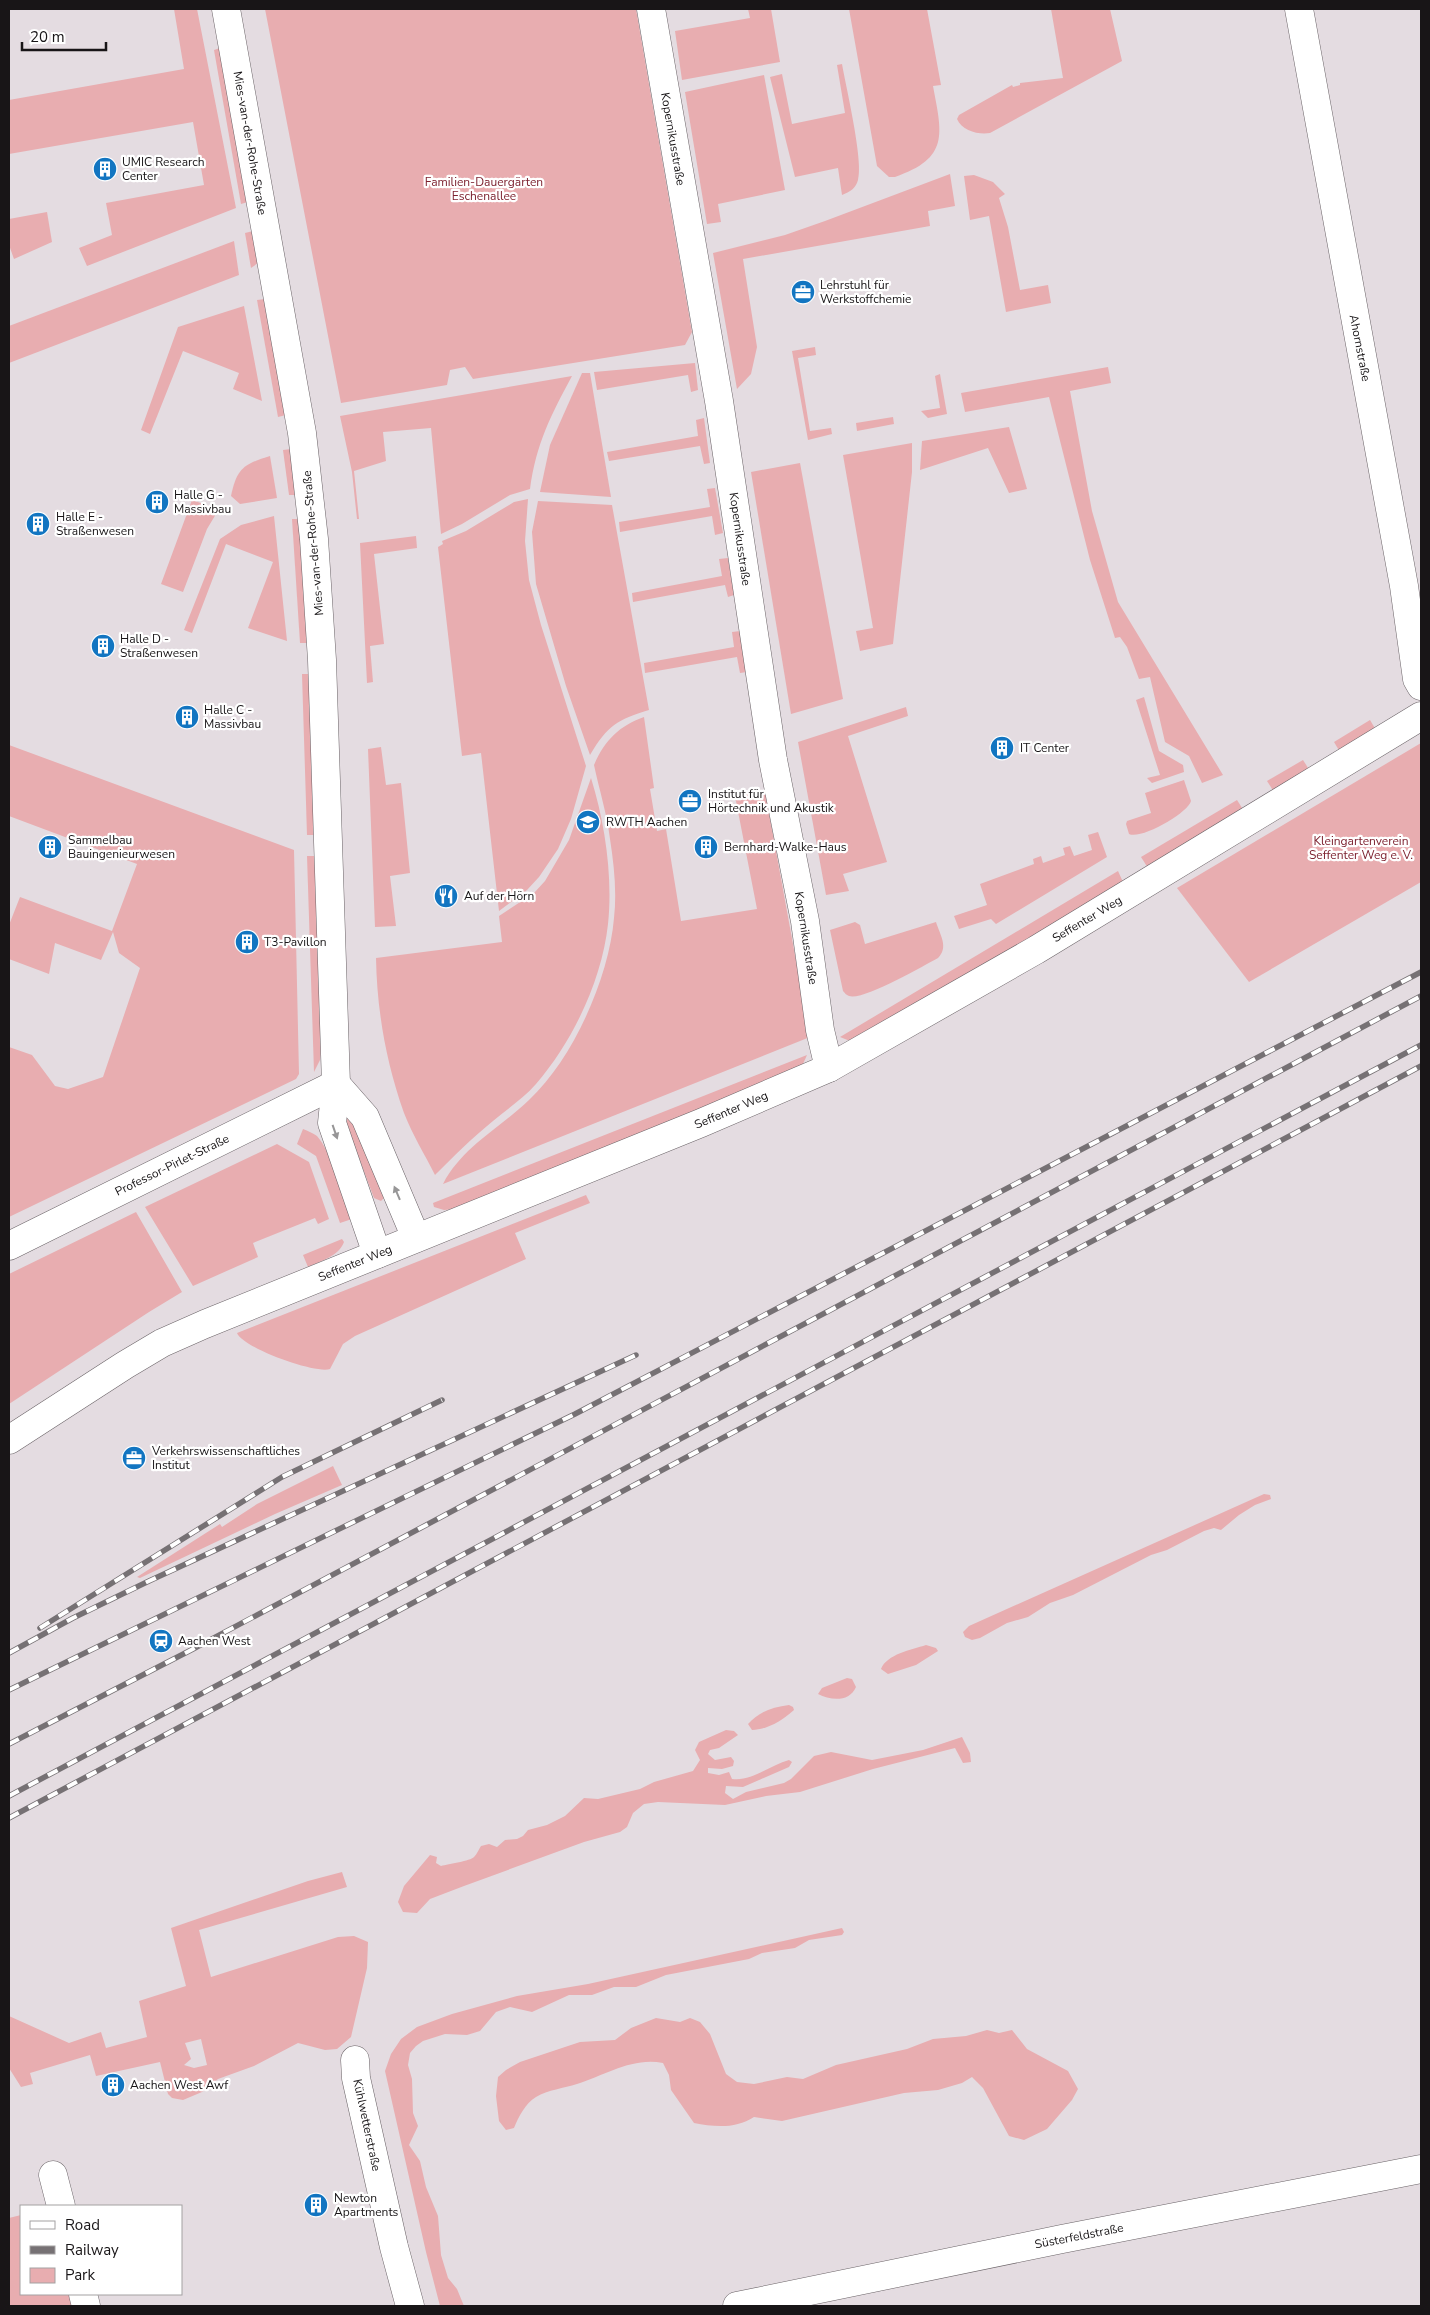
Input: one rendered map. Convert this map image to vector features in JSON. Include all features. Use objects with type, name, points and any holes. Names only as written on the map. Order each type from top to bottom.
[{"type":"street","name":"Mies-van-der-Rohe-Straße","points":[[226,9],[302,433],[314,539],[322,660],[336,1084],[332,1123],[376,1254]]},
{"type":"street","name":"Kopernikusstraße","points":[[651,9],[719,401],[773,760],[804,921],[820,1030],[829,1068]]},
{"type":"street","name":"Ahornstraße","points":[[1299,9],[1399,553],[1417,679],[1421,686]]},
{"type":"street","name":"Seffenter Weg","points":[[9,1440],[162,1343],[376,1254],[701,1123],[829,1068],[1036,950],[1421,716]]},
{"type":"street","points":[[336,1084],[365,1117],[416,1238]]},
{"type":"street","name":"Professor-Pirlet-Straße","points":[[9,1246],[336,1084]]},
{"type":"street","name":"Kühlwetterstraße","points":[[355,2060],[356,2078],[394,2247],[410,2306]]},
{"type":"street","name":"Süsterfeldstraße","points":[[737,2306],[1062,2239],[1421,2169]]},
{"type":"street","points":[[53,2175],[61,2205]]},
{"type":"green space","points":[[174,9],[197,9],[236,208],[87,266],[79,248],[112,235],[106,203],[204,185],[193,122],[9,154],[9,100],[184,69]]},
{"type":"green space","name":"Familien-Dauergärten Eschenallee","points":[[265,9],[636,9],[692,332],[685,345],[473,379],[465,367],[450,370],[447,385],[341,403]]},
{"type":"green space","points":[[748,9],[771,9],[780,62],[682,80],[675,31],[750,18]]},
{"type":"green space","points":[[849,9],[927,9],[941,85],[933,86],[939,118],[938,142],[934,153],[925,162],[913,170],[895,177],[889,177],[877,166]]},
{"type":"green space","points":[[1051,9],[1110,9],[1122,61],[990,133],[976,133],[963,127],[957,119],[959,115],[1012,85],[1013,87],[1020,85],[1020,83],[1063,78]]},
{"type":"green space","points":[[220,48],[248,202],[241,204],[214,50]]},
{"type":"green space","points":[[842,64],[857,141],[859,171],[856,185],[842,195],[838,168],[795,177],[770,77],[782,74],[792,124],[845,113],[837,65]]},
{"type":"green space","points":[[764,75],[785,190],[718,204],[721,222],[707,224],[685,92]]},
{"type":"green space","points":[[950,174],[955,206],[928,211],[930,226],[743,259],[757,347],[751,374],[737,389],[713,253],[785,235]]},
{"type":"green space","points":[[974,175],[993,182],[1005,194],[999,198],[1008,227],[1020,290],[1048,285],[1051,303],[1006,312],[989,216],[970,220],[964,176]]},
{"type":"green space","points":[[47,212],[52,242],[14,259],[9,245],[9,219]]},
{"type":"green space","points":[[253,231],[258,263],[251,268],[245,233]]},
{"type":"green space","points":[[234,241],[239,275],[9,363],[9,326]]},
{"type":"green space","points":[[265,299],[286,415],[278,417],[257,300]]},
{"type":"green space","points":[[244,306],[262,401],[233,389],[239,373],[183,351],[150,434],[141,430],[178,327]]},
{"type":"green space","points":[[815,347],[816,355],[798,358],[810,431],[831,428],[832,434],[808,440],[792,351]]},
{"type":"green space","points":[[695,363],[698,390],[691,392],[688,375],[597,390],[594,372]]},
{"type":"green space","points":[[1108,367],[1111,383],[1070,391],[1092,511],[1118,602],[1223,775],[1202,783],[1189,756],[1165,742],[1150,677],[1139,679],[1127,647],[1120,637],[1115,638],[1090,560],[1049,397],[965,412],[961,393]]},
{"type":"green space","points":[[582,373],[590,373],[611,497],[540,492],[550,445]]},
{"type":"green space","points":[[940,374],[947,414],[928,418],[921,411],[940,408],[935,376]]},
{"type":"green space","points":[[572,376],[545,430],[536,458],[530,489],[510,495],[462,524],[441,534],[431,428],[383,432],[386,461],[354,471],[359,519],[357,519],[352,472],[340,416]]},
{"type":"green space","points":[[893,417],[894,424],[857,431],[856,423]]},
{"type":"green space","points":[[704,418],[710,463],[704,464],[700,446],[609,461],[607,452],[698,436],[696,420]]},
{"type":"green space","points":[[1009,427],[1027,489],[1009,493],[988,448],[920,470],[922,441]]},
{"type":"green space","points":[[912,443],[912,472],[893,644],[860,651],[856,631],[873,628],[843,455]]},
{"type":"green space","points":[[291,449],[297,495],[289,495],[283,450]]},
{"type":"green space","points":[[270,456],[277,498],[240,504],[231,496],[239,473],[248,465]]},
{"type":"green space","points":[[800,463],[843,699],[791,714],[751,472]]},
{"type":"green space","points":[[715,488],[723,533],[715,535],[712,516],[620,532],[619,522],[710,507],[707,489]]},
{"type":"green space","points":[[528,499],[525,541],[529,580],[541,625],[586,766],[571,819],[558,849],[539,877],[527,890],[499,911],[481,753],[462,756],[438,547],[443,544],[442,541],[466,531],[514,502]]},
{"type":"green space","points":[[192,500],[212,507],[216,514],[207,529],[183,592],[161,584]]},
{"type":"green space","points":[[538,501],[612,505],[649,710],[614,725],[602,737],[590,755],[566,686],[536,584],[532,532]]},
{"type":"green space","points":[[274,516],[287,641],[248,628],[273,562],[226,544],[192,633],[184,630],[220,539],[241,525]]},
{"type":"green space","points":[[292,519],[300,519],[308,643],[300,643]]},
{"type":"green space","points":[[416,536],[417,548],[374,554],[384,644],[370,646],[373,682],[367,683],[360,543]]},
{"type":"green space","points":[[728,558],[734,595],[728,597],[725,585],[633,602],[632,593],[722,576],[719,559]]},
{"type":"green space","points":[[740,631],[747,672],[740,673],[737,657],[645,673],[644,663],[734,647],[732,632]]},
{"type":"green space","points":[[302,674],[310,674],[314,835],[307,835]]},
{"type":"green space","points":[[1144,697],[1159,751],[1183,765],[1184,772],[1152,783],[1147,778],[1160,775],[1136,700]]},
{"type":"green space","points":[[906,707],[908,716],[848,736],[887,862],[843,874],[849,891],[826,895],[798,742]]},
{"type":"green space","points":[[644,717],[654,788],[650,789],[657,831],[666,829],[681,921],[757,909],[735,796],[765,791],[810,1037],[443,1184],[460,1159],[518,1110],[545,1083],[574,1040],[597,991],[611,941],[615,898],[614,869],[609,830],[594,765],[603,748],[614,735],[627,725]]},
{"type":"green space","points":[[1370,720],[1376,730],[1340,752],[1334,742]]},
{"type":"green space","name":"Kleingartenverein Seffenter Weg e. V.","points":[[1421,743],[1421,882],[1249,982],[1177,888]]},
{"type":"green space","points":[[9,745],[294,850],[299,1074],[296,1079],[9,1217],[9,1047],[32,1055],[55,1086],[68,1089],[103,1077],[140,968],[119,953],[113,932],[101,960],[55,943],[49,974],[9,959],[9,925],[20,897],[112,931],[137,864],[9,816]]},
{"type":"green space","points":[[381,747],[386,785],[401,783],[410,873],[390,876],[396,926],[375,927],[368,749]]},
{"type":"green space","points":[[1303,760],[1310,771],[1274,792],[1267,781]]},
{"type":"green space","points":[[591,778],[607,850],[609,906],[605,945],[584,1009],[562,1049],[536,1084],[521,1099],[478,1134],[435,1175],[407,1121],[392,1075],[387,1056],[378,997],[376,958],[502,942],[499,916],[534,893],[545,881],[569,840]]},
{"type":"green space","points":[[1184,780],[1191,801],[1182,812],[1153,829],[1135,835],[1129,834],[1127,821],[1151,813],[1145,793]]},
{"type":"green space","points":[[1237,800],[1244,811],[1148,868],[1141,857]]},
{"type":"green space","points":[[1098,832],[1107,857],[996,924],[991,919],[959,929],[954,916],[987,905],[980,884],[1034,864],[1033,859],[1041,856],[1043,863],[1065,855],[1063,848],[1070,846],[1074,856],[1092,850],[1088,835]]},
{"type":"green space","points":[[307,856],[315,856],[321,1046],[320,1060],[314,1072]]},
{"type":"green space","points":[[1118,871],[1123,882],[859,1039],[850,1041],[840,1037]]},
{"type":"green space","points":[[855,922],[860,925],[865,944],[936,922],[943,941],[943,950],[938,958],[893,982],[867,993],[849,996],[843,991],[830,930]]},
{"type":"green space","points":[[807,1055],[803,1064],[795,1072],[456,1209],[444,1210],[434,1207],[433,1203]]},
{"type":"green space","points":[[343,1116],[351,1116],[384,1198],[381,1201],[374,1198]]},
{"type":"green space","points":[[303,1129],[317,1136],[333,1163],[352,1219],[340,1223],[316,1156],[297,1144]]},
{"type":"green space","points":[[277,1144],[309,1162],[329,1219],[318,1224],[315,1218],[253,1243],[258,1257],[193,1286],[145,1207]]},
{"type":"green space","points":[[586,1195],[590,1203],[515,1233],[526,1259],[355,1336],[343,1344],[330,1369],[310,1368],[280,1358],[252,1346],[237,1333]]},
{"type":"green space","points":[[136,1212],[182,1292],[9,1404],[9,1274]]},
{"type":"green space","points":[[342,1239],[344,1242],[338,1251],[308,1267],[303,1255]]},
{"type":"green space","points":[[333,1466],[342,1485],[275,1514],[140,1578],[137,1577],[220,1524],[222,1527],[257,1504]]},
{"type":"green space","points":[[1264,1494],[1270,1495],[1271,1499],[1255,1505],[1221,1530],[1214,1528],[1204,1531],[1167,1550],[1151,1555],[1073,1595],[1050,1603],[1028,1617],[1007,1623],[980,1638],[972,1640],[965,1637],[963,1632],[969,1626]]},
{"type":"green space","points":[[926,1645],[936,1648],[938,1651],[916,1665],[888,1674],[881,1669],[894,1656]]},
{"type":"green space","points":[[847,1678],[852,1679],[856,1687],[849,1696],[833,1699],[818,1694],[822,1688]]},
{"type":"green space","points":[[789,1705],[794,1710],[774,1724],[752,1730],[748,1724],[766,1711]]},
{"type":"green space","points":[[726,1730],[734,1731],[738,1735],[719,1748],[710,1750],[708,1754],[715,1760],[731,1757],[734,1761],[733,1766],[722,1769],[708,1768],[708,1773],[719,1775],[729,1772],[732,1779],[739,1779],[753,1776],[789,1760],[792,1762],[789,1767],[743,1787],[726,1786],[725,1793],[733,1799],[746,1792],[784,1783],[791,1779],[814,1756],[831,1752],[872,1760],[923,1750],[962,1737],[970,1753],[971,1762],[963,1763],[955,1748],[873,1769],[800,1792],[766,1796],[725,1805],[658,1802],[644,1804],[633,1813],[627,1827],[620,1832],[584,1842],[430,1899],[417,1913],[403,1912],[398,1902],[404,1886],[430,1855],[437,1857],[436,1863],[441,1866],[468,1860],[474,1857],[481,1846],[489,1844],[497,1847],[505,1840],[517,1839],[528,1830],[547,1825],[565,1816],[584,1798],[598,1799],[640,1789],[654,1782],[693,1771],[700,1760],[695,1750],[699,1742]]},
{"type":"green space","points":[[342,1872],[347,1887],[199,1930],[211,1977],[338,1937],[354,1936],[368,1942],[367,1968],[351,2037],[337,2049],[325,2050],[298,2043],[254,2066],[218,2079],[202,2092],[183,2100],[172,2098],[168,2094],[160,2062],[96,2076],[90,2055],[30,2073],[33,2084],[21,2087],[9,2068],[9,2016],[69,2043],[101,2032],[106,2048],[147,2037],[139,2001],[186,1986],[171,1928],[308,1881]],"holes":[[[201,2039],[207,2065],[194,2068],[184,2065],[191,2059],[185,2043]]]},
{"type":"green space","points":[[842,1928],[844,1932],[842,1935],[809,1940],[795,1948],[762,1953],[749,1959],[666,1975],[636,1987],[614,1987],[592,1995],[569,1995],[532,2012],[510,2007],[496,2012],[480,2031],[467,2035],[445,2034],[423,2041],[416,2046],[410,2053],[408,2065],[412,2079],[413,2113],[418,2126],[409,2145],[420,2161],[426,2187],[438,2216],[441,2255],[448,2278],[457,2289],[464,2306],[440,2306],[385,2071],[391,2054],[401,2039],[417,2027],[452,2014],[517,1996],[588,1984]]},
{"type":"green space","points":[[656,2018],[680,2022],[690,2018],[700,2022],[710,2034],[726,2074],[737,2082],[754,2084],[787,2077],[803,2079],[836,2065],[907,2049],[933,2039],[966,2036],[987,2030],[999,2033],[1012,2030],[1027,2049],[1068,2071],[1078,2089],[1072,2100],[1047,2129],[1024,2140],[1009,2136],[983,2088],[972,2077],[962,2083],[938,2090],[904,2093],[782,2121],[754,2117],[740,2124],[717,2126],[694,2123],[671,2090],[669,2075],[663,2063],[641,2062],[536,2097],[520,2115],[514,2128],[506,2130],[499,2121],[496,2096],[498,2077],[506,2070],[520,2062],[580,2042],[615,2040],[631,2028]]},
{"type":"green space","points":[[20,2215],[20,2295],[69,2295],[72,2306],[9,2306],[9,2218]]},
{"type":"railway","points":[[9,1690],[575,1414],[1421,972]]},
{"type":"railway","points":[[9,1744],[193,1649],[1421,996]]},
{"type":"railway","points":[[9,1796],[1421,1045]]},
{"type":"railway","points":[[9,1818],[1421,1066]]},
{"type":"railway","points":[[9,1653],[73,1618],[149,1581],[636,1355]]},
{"type":"railway","points":[[40,1628],[282,1477],[442,1400]]},
{"type":"place","name":"UMIC Research Center","points":[[105,169]]},
{"type":"place","name":"Lehrstuhl für Werkstoffchemie","points":[[803,292]]},
{"type":"place","name":"Halle G - Massivbau","points":[[157,502]]},
{"type":"place","name":"Halle E - Straßenwesen","points":[[38,524]]},
{"type":"place","name":"Halle D - Straßenwesen","points":[[103,646]]},
{"type":"place","name":"Halle C - Massivbau","points":[[187,717]]},
{"type":"place","name":"IT Center","points":[[1002,748]]},
{"type":"place","name":"Institut für Hörtechnik und Akustik","points":[[690,801]]},
{"type":"place","name":"RWTH Aachen","points":[[588,822]]},
{"type":"place","name":"Sammelbau Bauingenieurwesen","points":[[50,847]]},
{"type":"place","name":"Bernhard-Walke-Haus","points":[[706,847]]},
{"type":"place","name":"Auf der Hörn","points":[[446,896]]},
{"type":"place","name":"T3-Pavillon","points":[[247,942]]},
{"type":"place","name":"Verkehrswissenschaftliches Institut","points":[[134,1458]]},
{"type":"place","name":"Aachen West","points":[[161,1641]]},
{"type":"place","name":"Aachen West Awf","points":[[113,2085]]},
{"type":"place","name":"Newton Apartments","points":[[316,2205]]}]
